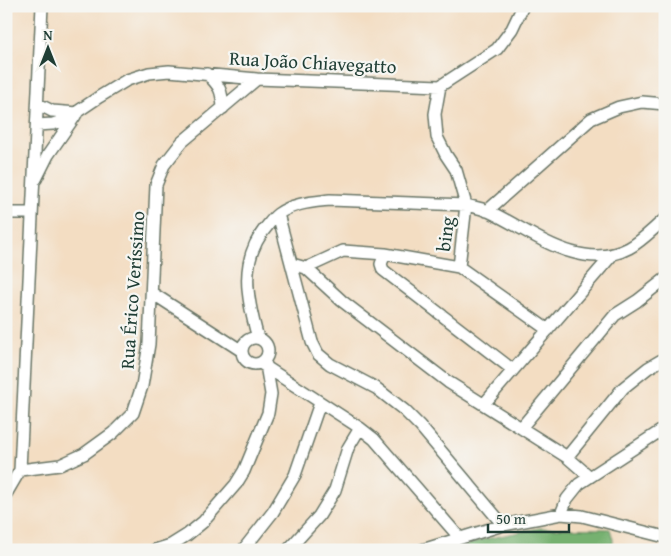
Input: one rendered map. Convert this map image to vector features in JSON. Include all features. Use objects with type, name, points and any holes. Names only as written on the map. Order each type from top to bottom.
[{"type":"street","points":[[6,494],[20,470],[42,6]]},
{"type":"street","points":[[466,205],[456,170],[437,137],[435,114],[440,86],[497,49],[512,29],[523,6]]},
{"type":"street","name":"Rua João Chiavegatto","points":[[37,125],[52,124],[65,120],[127,80],[148,73],[169,71],[257,79],[440,86]]},
{"type":"street","points":[[208,74],[218,84],[222,94],[223,108]]},
{"type":"street","name":"Rua Érico Veríssimo","points":[[20,470],[60,465],[84,454],[114,433],[133,413],[142,386],[149,344],[156,185],[164,165],[182,142],[257,79]]},
{"type":"street","points":[[487,211],[591,119],[619,106],[642,102],[665,104]]},
{"type":"street","points":[[33,186],[48,155],[77,113],[52,110],[38,104]]},
{"type":"street","points":[[253,339],[247,281],[248,264],[261,233],[278,214],[294,206],[330,200],[466,205],[487,211],[557,248],[596,256],[614,254],[630,248],[665,219]]},
{"type":"street","name":"bing","points":[[458,268],[466,205]]},
{"type":"street","points":[[6,212],[31,213]]},
{"type":"street","points":[[278,214],[312,342],[318,354],[330,364],[376,388],[404,410],[420,426],[503,525]]},
{"type":"street","points":[[306,268],[343,251],[385,254],[458,268],[548,330]]},
{"type":"street","points":[[385,254],[381,264],[383,270],[513,370]]},
{"type":"street","points":[[484,404],[614,254]]},
{"type":"street","points":[[292,264],[306,268],[342,301],[448,382],[567,457],[590,477]]},
{"type":"street","points":[[522,428],[615,315],[665,279]]},
{"type":"street","points":[[152,293],[242,351]]},
{"type":"street","points":[[156,550],[171,545],[203,522],[236,484],[244,471],[268,413],[271,394],[264,363],[267,355],[265,343],[253,339],[213,333]]},
{"type":"street","points":[[253,339],[243,346],[242,351],[247,362],[255,364],[264,363],[374,439],[389,454],[459,537]]},
{"type":"street","points":[[567,457],[624,388],[648,368],[665,358]]},
{"type":"street","points":[[243,550],[273,512],[295,475],[320,403]]},
{"type":"street","points":[[288,550],[319,516],[335,490],[348,448],[360,428]]},
{"type":"street","points":[[561,514],[567,499],[579,484],[665,428]]},
{"type":"street","points":[[422,550],[459,537],[503,525],[561,514],[582,516],[665,537]]},
{"type":"green space","points":[[539,528],[610,529],[613,539],[613,550],[460,550],[464,546],[481,540]]}]
